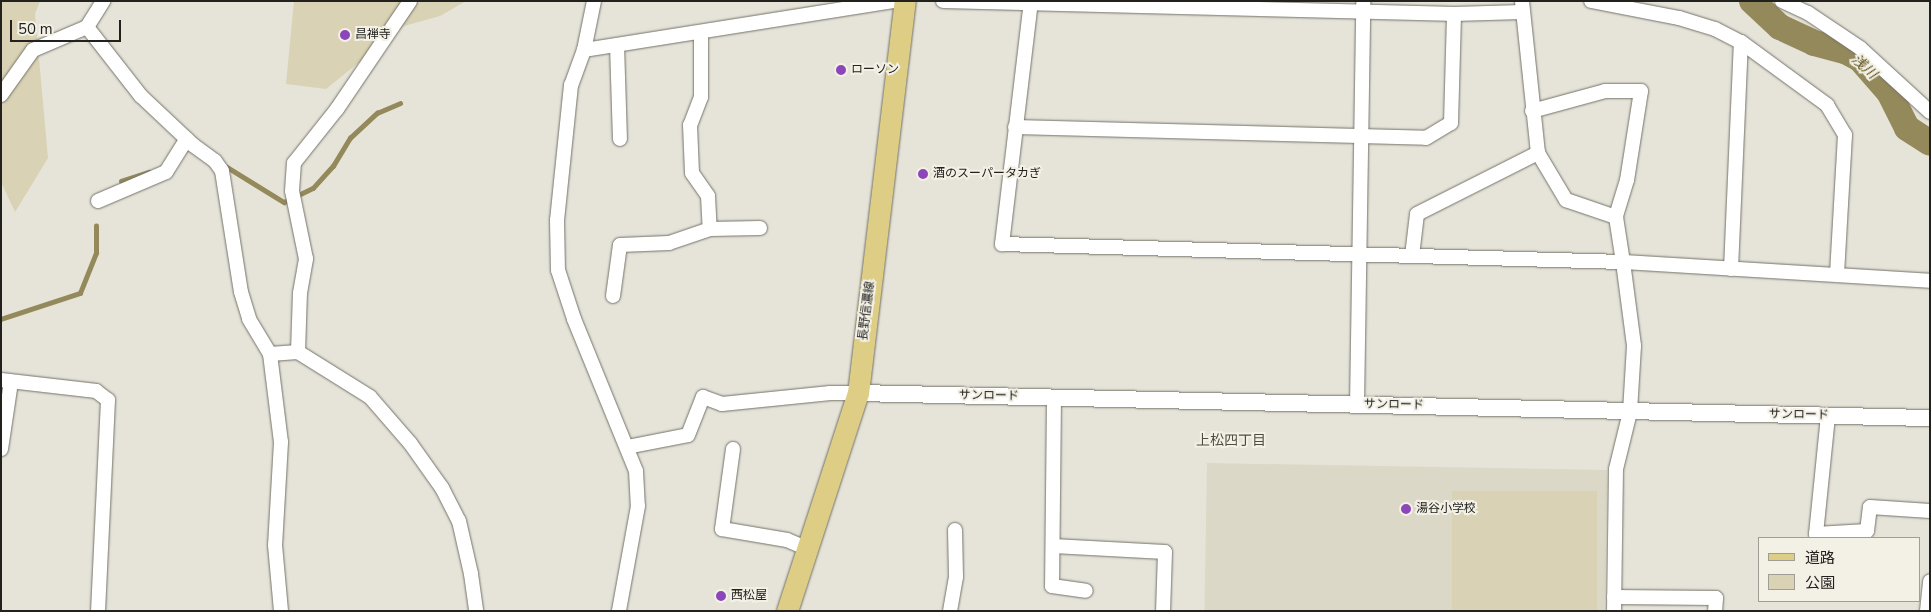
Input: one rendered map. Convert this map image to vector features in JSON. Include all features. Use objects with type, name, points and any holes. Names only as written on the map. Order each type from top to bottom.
[{"type":"main road","name":"長野信濃線","points":[[787,611],[858,393],[905,1]]},
{"type":"street","points":[[1,95],[33,50],[87,27],[103,1]]},
{"type":"street","points":[[298,352],[300,293],[306,259],[292,191],[294,163],[337,109],[410,1]]},
{"type":"street","points":[[594,1],[584,50],[571,85],[557,220],[558,270],[574,319],[636,471],[638,506],[619,611]]},
{"type":"street","points":[[584,50],[894,1]]},
{"type":"street","points":[[943,1],[1363,6],[1454,14],[1522,7],[1538,153],[1566,200],[1616,217]]},
{"type":"street","points":[[1590,1],[1679,18],[1741,42],[1827,105],[1845,135],[1838,275]]},
{"type":"street","points":[[1782,1],[1808,13],[1860,48],[1930,112]]},
{"type":"street","points":[[1031,3],[1002,244],[1623,262],[1930,281]]},
{"type":"street","points":[[1357,405],[1363,6]]},
{"type":"street","points":[[1015,127],[1362,138],[1426,138],[1451,123],[1454,14]]},
{"type":"street","points":[[87,27],[141,96],[187,139],[215,161],[222,171],[241,292],[249,319],[270,354],[281,442],[276,545],[281,611]]},
{"type":"street","points":[[701,33],[701,97],[690,125],[692,173],[708,196],[710,229]]},
{"type":"street","points":[[1731,269],[1741,42]]},
{"type":"street","points":[[617,45],[620,139]]},
{"type":"street","points":[[1532,111],[1605,92],[1641,92],[1627,180],[1616,217],[1634,346],[1630,412],[1616,469],[1614,604],[1716,598],[1715,611]]},
{"type":"street","points":[[98,201],[166,172],[187,139]]},
{"type":"street","points":[[1412,256],[1417,214],[1538,153]]},
{"type":"street","points":[[613,296],[620,244],[669,243],[710,229],[760,228]]},
{"type":"street","points":[[270,354],[298,352],[370,397],[410,443],[442,488],[459,521],[471,574],[476,611]]},
{"type":"street","points":[[1,449],[6,381],[96,391],[108,400],[98,611]]},
{"type":"street","points":[[627,448],[688,435],[703,397],[722,404],[830,393],[858,393]]},
{"type":"street","name":"サンロード","points":[[858,393],[1930,418]]},
{"type":"street","points":[[1054,398],[1052,586],[1086,591]]},
{"type":"street","points":[[1828,416],[1816,534],[1867,531],[1870,508],[1930,511]]},
{"type":"street","points":[[733,449],[722,529],[787,540],[808,549]]},
{"type":"street","points":[[950,611],[956,577],[955,530]]},
{"type":"street","points":[[1052,546],[1165,552],[1163,611]]},
{"type":"street","points":[[1927,611],[1930,581]]},
{"type":"shaded area","name":"湯谷小学校","points":[[1207,463],[1607,470],[1604,611],[1204,611]]},
{"type":"green space","points":[[1,1],[40,1],[35,14],[48,158],[15,212],[1,182]]},
{"type":"green space","points":[[294,1],[466,1],[440,16],[404,26],[326,89],[286,84]]},
{"type":"green space","points":[[1452,491],[1597,491],[1597,611],[1452,611]]},
{"type":"waterway","name":"浅川","points":[[1752,1],[1780,27],[1814,43],[1847,52],[1860,59],[1889,92],[1907,128],[1930,143]]},
{"type":"waterway","points":[[227,167],[284,202],[313,188],[333,166],[350,138],[377,113],[400,103]]},
{"type":"waterway","points":[[121,181],[149,172]]},
{"type":"waterway","points":[[1,319],[80,293],[96,253],[96,226]]},
{"type":"place","name":"昌禅寺","points":[[345,35]]},
{"type":"place","name":"ローソン","points":[[841,70]]},
{"type":"place","name":"酒のスーパータカぎ","points":[[923,174]]},
{"type":"place","name":"湯谷小学校","points":[[1406,509]]},
{"type":"place","name":"西松屋","points":[[721,596]]},
{"type":"district","name":"上松四丁目","points":[[1231,441]]}]
